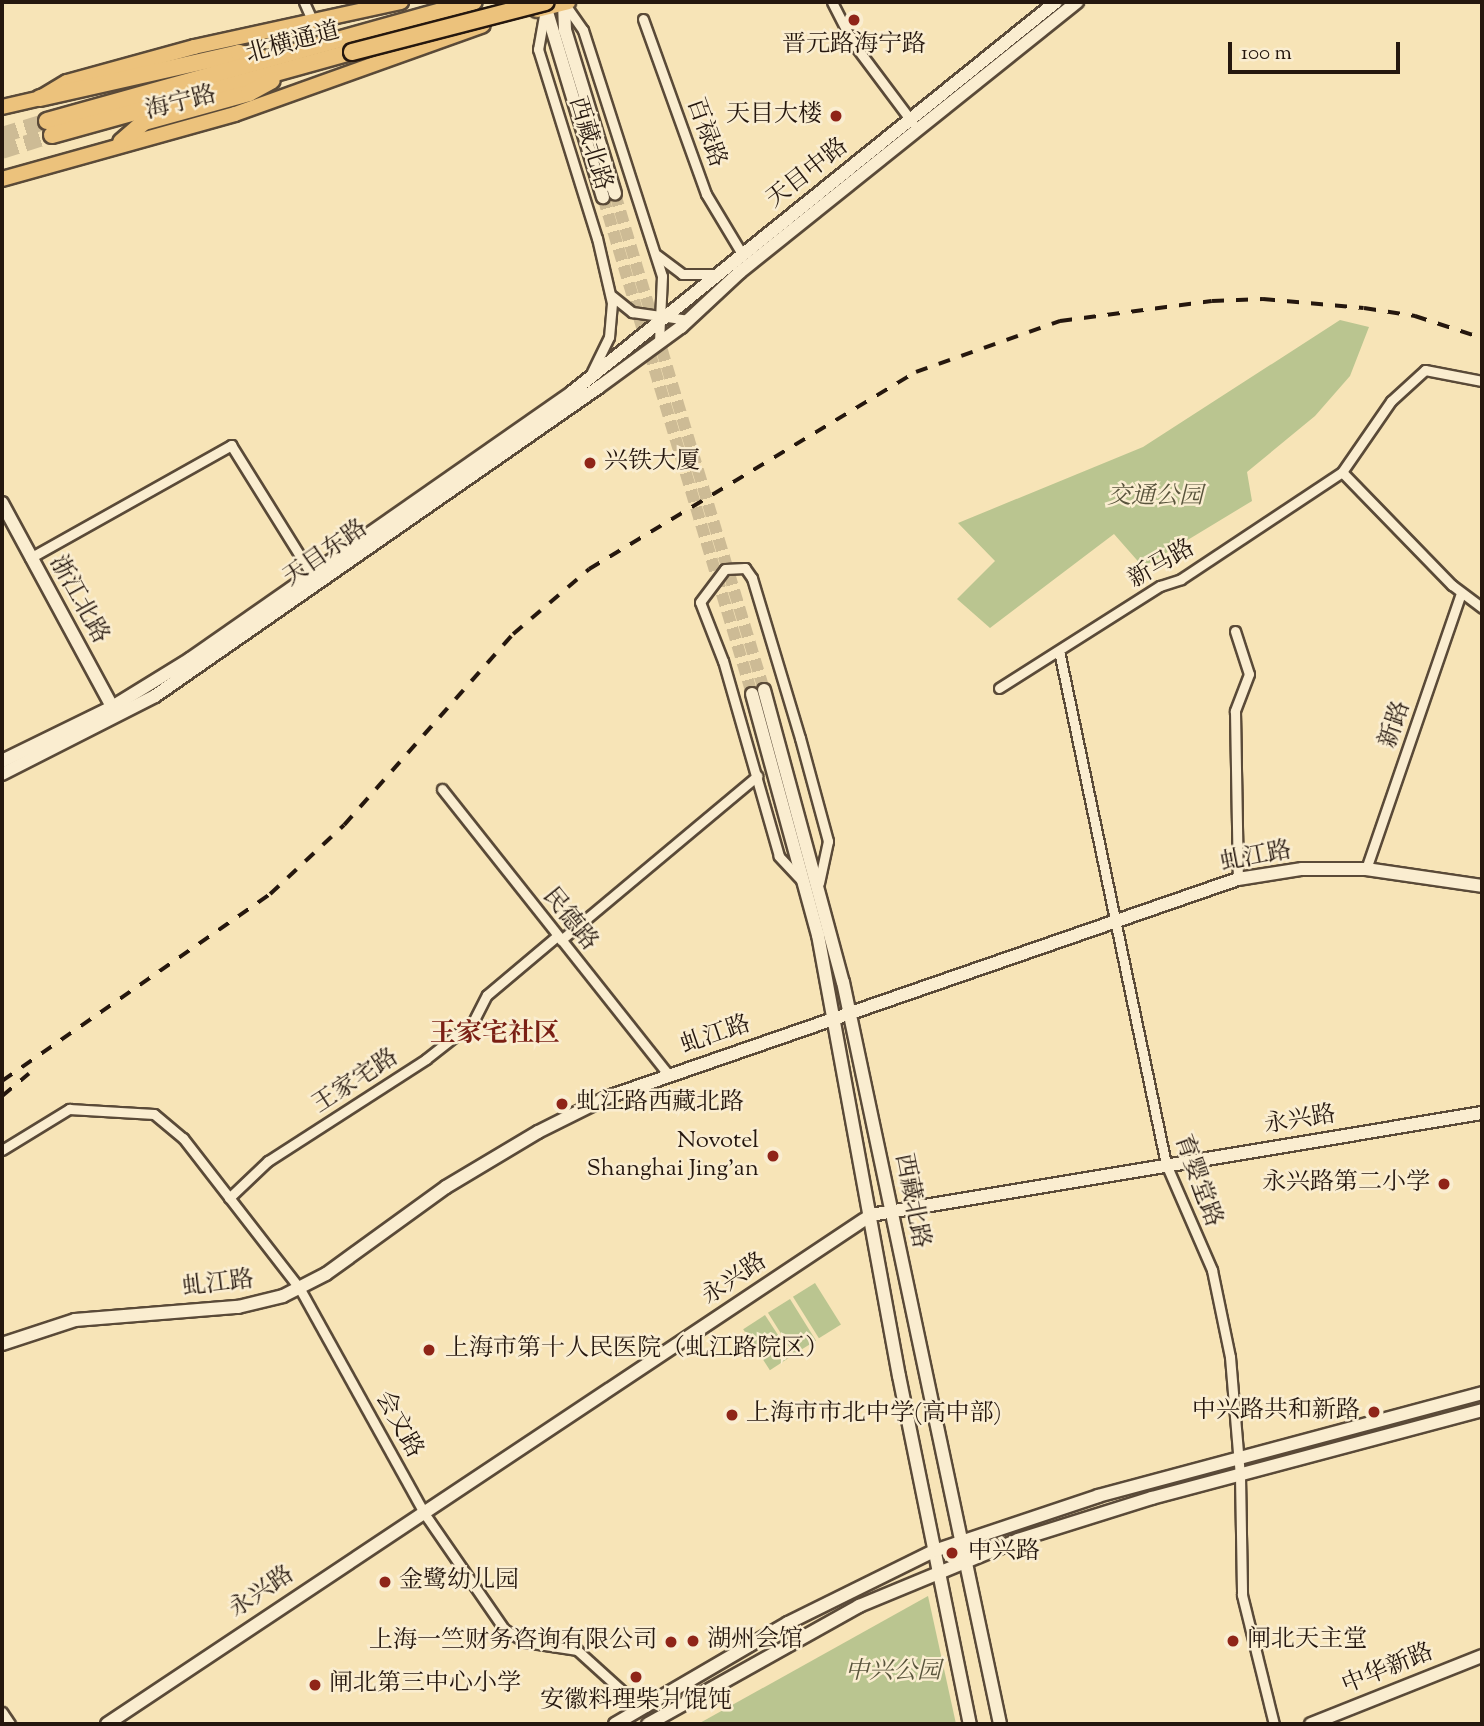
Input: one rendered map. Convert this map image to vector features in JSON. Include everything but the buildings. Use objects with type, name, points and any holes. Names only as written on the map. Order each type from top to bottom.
[{"type":"highway","name":"北横通道","points":[[474,2],[350,44],[298,66],[50,128],[264,58],[350,44],[545,4]]},
{"type":"highway","points":[[40,98],[239,53],[264,58]]},
{"type":"highway","points":[[121,142],[144,122],[249,93],[298,66]]},
{"type":"main road","name":"海宁路","points":[[2,107],[40,98],[67,82],[169,54],[401,2]]},
{"type":"main road","name":"海宁路","points":[[2,179],[121,142],[235,114],[477,27],[545,4],[565,2]]},
{"type":"main road","name":"西藏北路","points":[[545,4],[609,196],[565,30],[565,2]]},
{"type":"main road","name":"天目中路","points":[[659,342],[688,320],[734,277],[1056,2]]},
{"type":"main road","name":"天目中路","points":[[587,381],[742,254],[1077,2]]},
{"type":"main road","name":"天目东路","points":[[2,774],[115,712],[289,606],[659,342]]},
{"type":"main road","name":"天目东路","points":[[2,761],[115,712],[587,381]]},
{"type":"main road","name":"浙江北路","points":[[2,503],[115,712]]},
{"type":"main road","name":"西藏北路","points":[[758,692],[850,1014],[963,1561],[1000,1724]]},
{"type":"main road","name":"虬江路","points":[[2,1344],[75,1320],[238,1307],[300,1289],[446,1187],[538,1132],[667,1074],[850,1014],[1238,879],[1302,869],[1366,869],[1482,887]]},
{"type":"main road","name":"西藏北路","points":[[813,885],[833,1019],[934,1550],[971,1724]]},
{"type":"main road","name":"永兴路","points":[[107,1724],[871,1215],[890,1209],[1482,1113]]},
{"type":"main road","points":[[615,1724],[820,1606],[934,1550],[1098,1496],[1482,1393]]},
{"type":"main road","points":[[648,1724],[859,1606],[938,1570],[1152,1498],[1482,1410]]},
{"type":"main road","name":"中华新路","points":[[1311,1724],[1482,1656]]},
{"type":"street","points":[[304,2],[313,22]]},
{"type":"street","name":"西藏北路","points":[[565,2],[583,30],[653,251],[664,293],[659,342]]},
{"type":"street","points":[[832,2],[853,43],[914,125]]},
{"type":"street","name":"西藏北路","points":[[545,4],[538,49],[610,291],[609,337],[587,381]]},
{"type":"street","name":"百禄路","points":[[643,19],[706,194],[742,254]]},
{"type":"street","points":[[653,251],[682,274],[717,274]]},
{"type":"street","points":[[610,291],[620,307],[639,314],[688,320]]},
{"type":"street","points":[[639,314],[655,308],[664,293]]},
{"type":"street","points":[[1482,381],[1425,370],[1391,401],[1342,472],[1394,529],[1461,593],[1482,608]]},
{"type":"street","points":[[30,558],[231,444],[312,575]]},
{"type":"street","name":"新马路","points":[[999,688],[1160,586],[1181,579],[1342,472]]},
{"type":"street","points":[[732,567],[744,568],[752,578],[828,841],[813,885],[779,856],[757,776],[723,661],[700,602],[718,573],[732,567]]},
{"type":"street","name":"新路","points":[[1366,869],[1461,593]]},
{"type":"street","points":[[1235,631],[1249,674],[1235,711],[1238,879]]},
{"type":"street","name":"育婴堂路","points":[[1059,651],[1166,1164],[1212,1270],[1230,1357],[1240,1476],[1242,1595],[1274,1724]]},
{"type":"street","name":"王家宅路","points":[[229,1198],[268,1161],[436,1051],[473,1021],[487,995],[757,776]]},
{"type":"street","name":"民德路","points":[[442,789],[667,1074]]},
{"type":"street","name":"会文路","points":[[2,1150],[69,1109],[154,1114],[183,1138],[300,1289],[424,1513],[511,1636],[577,1650],[641,1708]]},
{"type":"street","points":[[2,1712],[10,1724]]},
{"type":"green space","name":"交通公园","points":[[1340,320],[1369,327],[1350,376],[1315,416],[1247,472],[1252,501],[1143,567],[1114,534],[990,628],[957,599],[995,561],[958,523],[1143,447]]},
{"type":"green space","points":[[815,1283],[841,1325],[819,1338],[793,1297]]},
{"type":"green space","points":[[790,1299],[816,1341],[794,1354],[768,1313]]},
{"type":"green space","points":[[765,1315],[792,1356],[770,1370],[743,1329]]},
{"type":"green space","name":"中兴公园","points":[[928,1596],[956,1724],[698,1724]]},
{"type":"tunnel","points":[[2,135],[47,121]]},
{"type":"tunnel","points":[[2,151],[52,135]]},
{"type":"tunnel","points":[[615,194],[764,690]]},
{"type":"tunnel","points":[[603,197],[752,694]]},
{"type":"railway","points":[[2,1081],[270,894],[344,825],[513,634],[589,569],[916,372],[1060,321],[1212,301],[1263,299],[1364,308],[1415,316],[1482,338]]},
{"type":"railway","points":[[2,1096],[29,1073]]},
{"type":"place","name":"晋元路海宁路","points":[[854,20]]},
{"type":"place","name":"天目大楼","points":[[836,116]]},
{"type":"place","name":"兴铁大厦","points":[[590,463]]},
{"type":"place","name":"虬江路西藏北路","points":[[562,1104]]},
{"type":"place","name":"Novotel Shanghai Jing'an","points":[[773,1156]]},
{"type":"place","name":"永兴路第二小学","points":[[1444,1184]]},
{"type":"place","name":"上海市第十人民医院（虬江路院区）","points":[[429,1350]]},
{"type":"place","name":"中兴路共和新路","points":[[1374,1412]]},
{"type":"place","name":"上海市市北中学(高中部)","points":[[732,1415]]},
{"type":"place","name":"中兴路","points":[[952,1553]]},
{"type":"place","name":"金鹭幼儿园","points":[[385,1582]]},
{"type":"place","name":"湖州会馆","points":[[693,1641]]},
{"type":"place","name":"闸北天主堂","points":[[1233,1641]]},
{"type":"place","name":"上海一竺财务咨询有限公司","points":[[671,1642]]},
{"type":"place","name":"安徽料理柴爿馄饨","points":[[636,1677]]},
{"type":"place","name":"闸北第三中心小学","points":[[315,1685]]},
{"type":"district","name":"王家宅社区","points":[[495,1035]]}]
